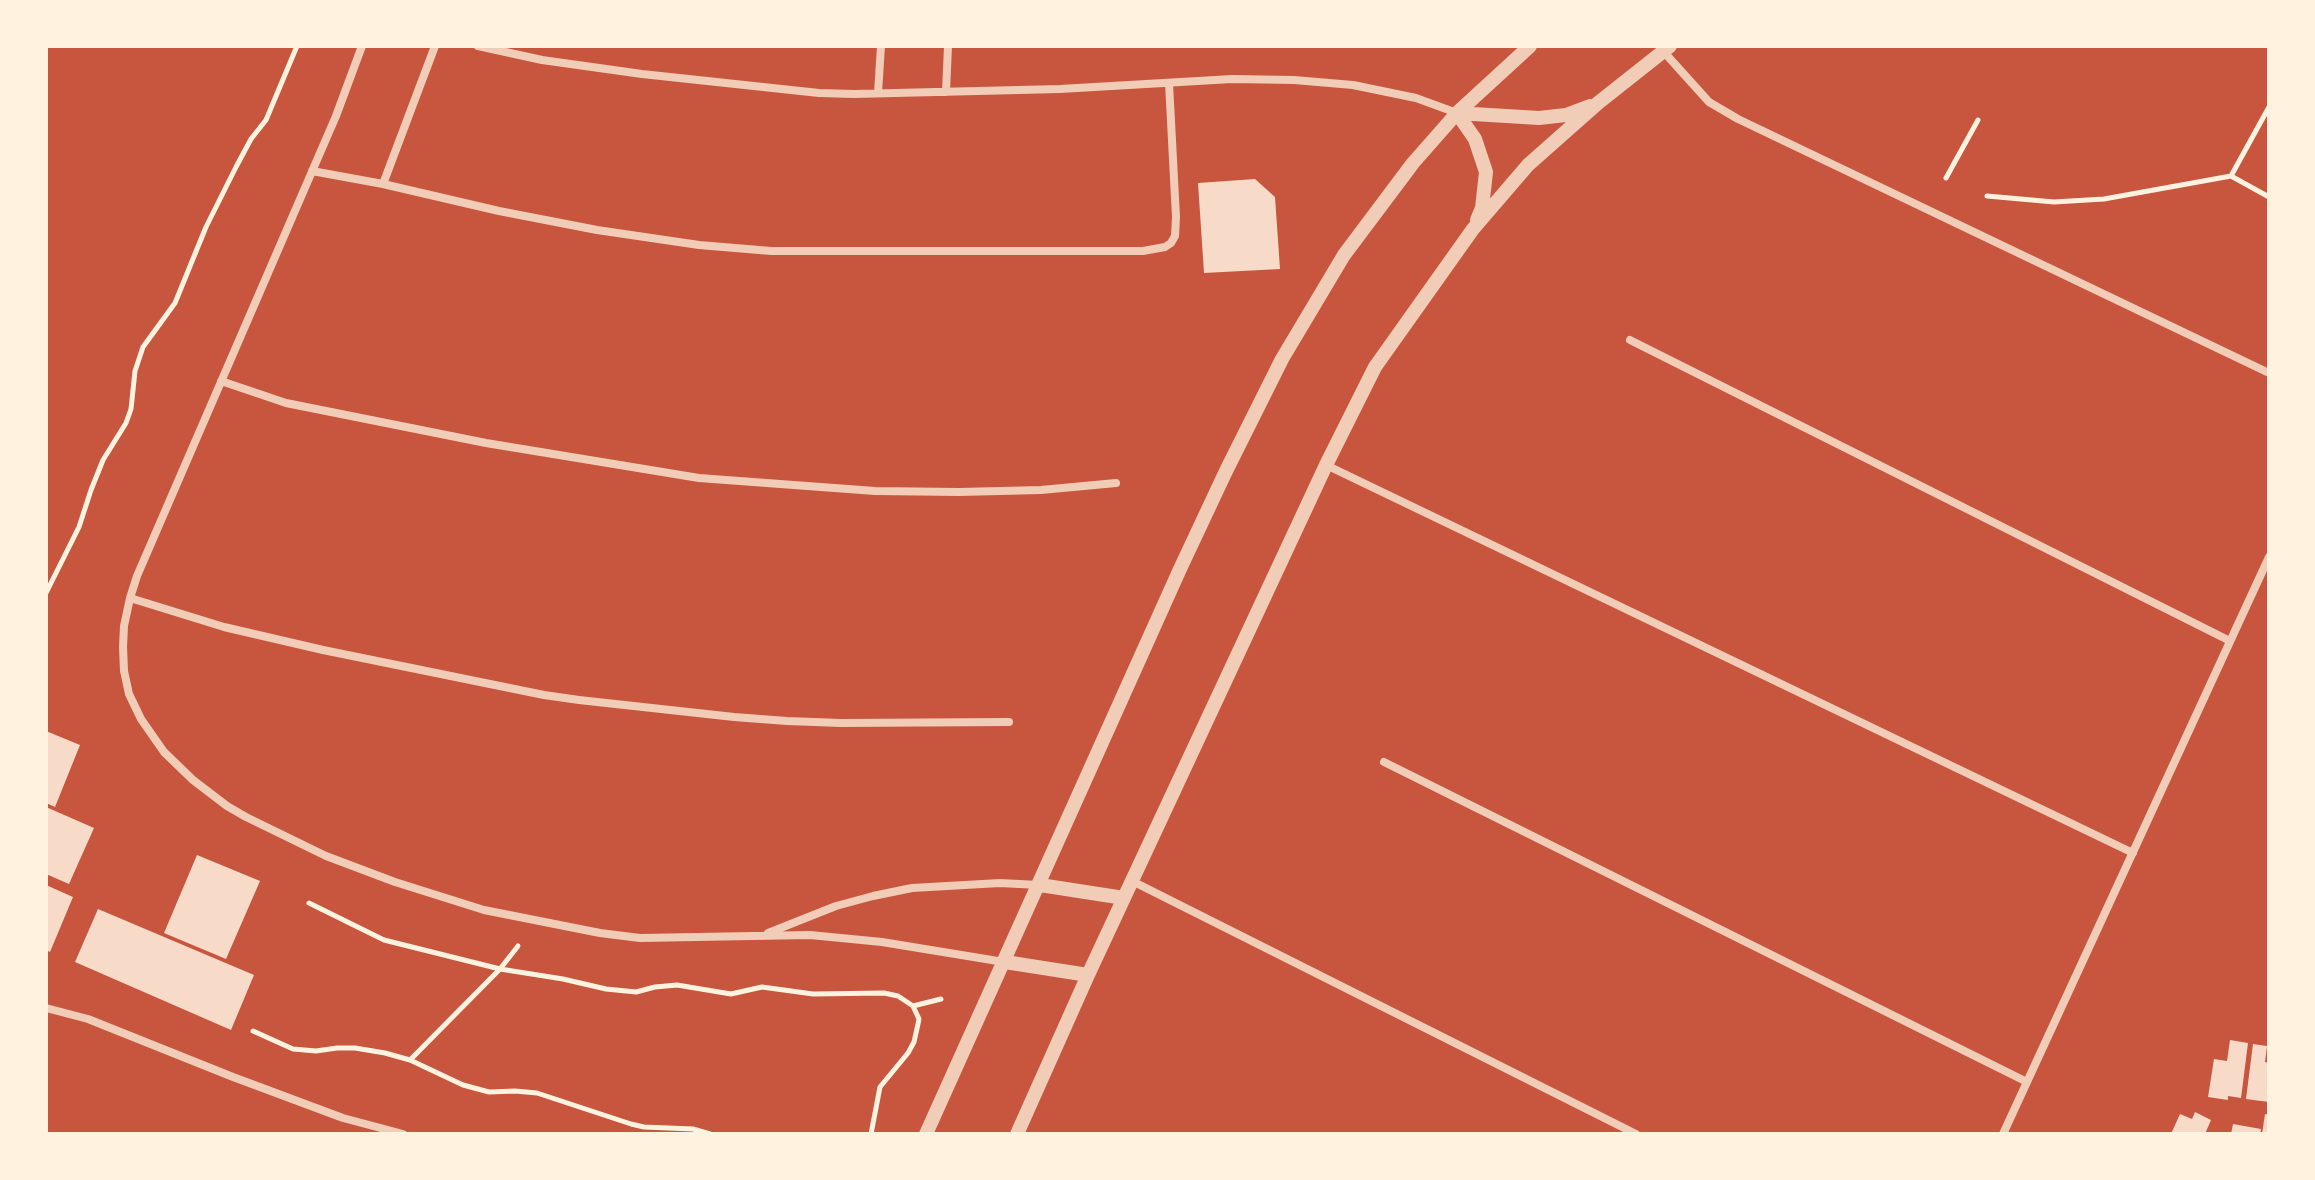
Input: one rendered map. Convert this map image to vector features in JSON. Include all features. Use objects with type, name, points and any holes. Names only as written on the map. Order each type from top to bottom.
[{"type":"street","points":[[362,46],[336,116],[130,598],[124,626],[124,671],[129,694],[141,719],[164,752],[193,780],[246,817],[326,856],[484,910],[640,938],[763,934],[843,937],[1088,975]]},
{"type":"street","points":[[383,184],[435,46]]},
{"type":"street","points":[[478,46],[542,60],[819,93],[946,92],[1232,79],[1340,83],[1416,98],[1457,113],[1539,118],[1566,115],[1598,103]]},
{"type":"street","points":[[878,93],[881,46]]},
{"type":"street","points":[[946,92],[948,46]]},
{"type":"street","points":[[926,1134],[1180,569],[1282,359],[1344,255],[1403,175],[1457,113],[1530,46]]},
{"type":"street","points":[[1017,1134],[1326,465],[1375,367],[1473,229],[1528,165],[1664,48],[1709,102],[1738,119],[2269,373]]},
{"type":"street","points":[[312,171],[597,230],[699,245],[771,251],[1143,251],[1165,247],[1175,236],[1169,83]]},
{"type":"street","points":[[1457,113],[1475,139],[1486,172],[1482,208],[1473,229]]},
{"type":"street","points":[[1630,340],[2230,641]]},
{"type":"street","points":[[221,381],[274,399],[332,412],[486,443],[699,478],[875,491],[1041,490],[1116,483]]},
{"type":"street","points":[[1326,465],[2133,853]]},
{"type":"street","points":[[2003,1134],[2269,557]]},
{"type":"street","points":[[130,598],[224,627],[544,695],[787,721],[1009,722]]},
{"type":"street","points":[[1384,762],[2027,1082]]},
{"type":"street","points":[[1132,881],[1636,1134]]},
{"type":"street","points":[[763,934],[836,906],[912,888],[1000,883],[1040,885],[1124,898]]},
{"type":"street","points":[[46,1008],[88,1019],[343,1118],[403,1134]]},
{"type":"path","points":[[46,593],[79,527],[103,460],[126,423],[131,409],[135,371],[143,347],[175,303],[206,227],[251,139],[266,120],[297,46]]},
{"type":"path","points":[[2231,176],[2269,107]]},
{"type":"path","points":[[1946,178],[1978,120]]},
{"type":"path","points":[[1987,196],[2054,202],[2104,199],[2231,176],[2269,197]]},
{"type":"path","points":[[309,903],[384,940],[500,969],[623,991],[636,992],[677,985],[722,994],[762,987],[823,995],[884,993],[903,998],[913,1006],[919,1019],[914,1042],[880,1087],[871,1134]]},
{"type":"path","points":[[410,1060],[500,969],[518,946]]},
{"type":"path","points":[[913,1006],[941,999]]},
{"type":"path","points":[[253,1031],[293,1049],[355,1048],[385,1053],[410,1060],[463,1085],[489,1092],[537,1093],[631,1124],[693,1129],[710,1134]]},
{"type":"building","points":[[1255,179],[1275,197],[1280,269],[1204,273],[1198,183]]},
{"type":"building","points":[[46,731],[80,745],[55,807],[46,803]]},
{"type":"building","points":[[46,807],[94,828],[69,884],[46,874]]},
{"type":"building","points":[[197,855],[260,881],[226,959],[164,933]]},
{"type":"building","points":[[46,885],[73,897],[50,952],[46,950]]},
{"type":"building","points":[[98,909],[254,975],[231,1030],[75,962]]},
{"type":"building","points":[[2230,1040],[2248,1043],[2241,1098],[2208,1097],[2214,1059],[2227,1061]]},
{"type":"building","points":[[2253,1044],[2267,1046],[2265,1062],[2269,1063],[2269,1102],[2246,1099]]},
{"type":"building","points":[[2195,1112],[2211,1120],[2205,1134],[2171,1134],[2180,1114],[2192,1119]]},
{"type":"building","points":[[2265,1114],[2269,1115],[2269,1134],[2262,1134]]},
{"type":"building","points":[[2233,1124],[2261,1129],[2260,1134],[2231,1134]]}]
